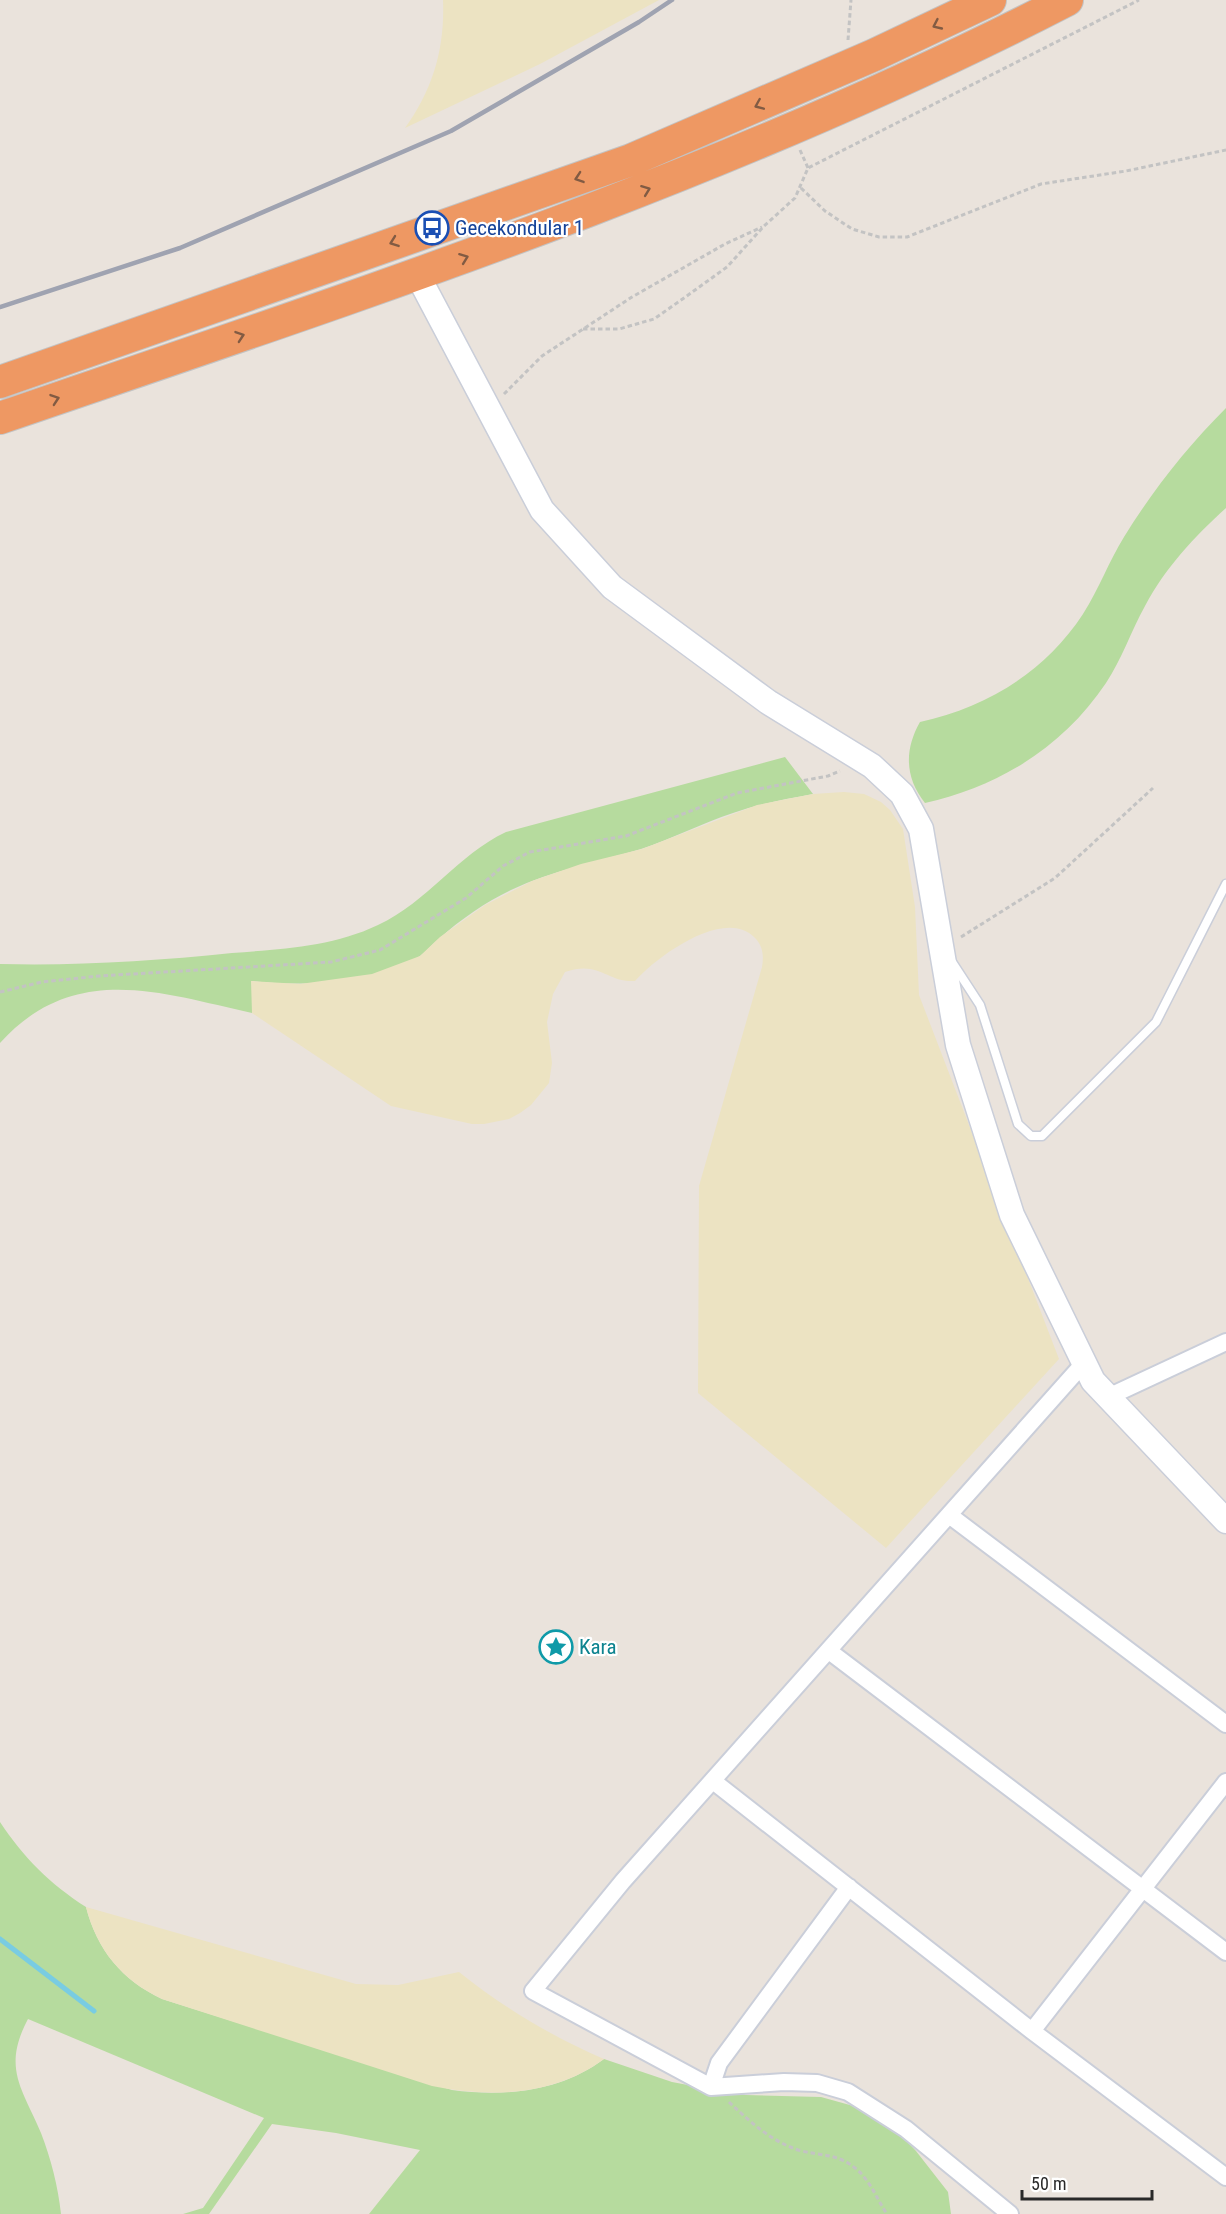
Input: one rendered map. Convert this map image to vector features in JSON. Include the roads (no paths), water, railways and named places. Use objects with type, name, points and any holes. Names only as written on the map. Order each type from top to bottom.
[{"type":"highway","points":[[0,382],[632,159],[846,67],[990,0]]},
{"type":"highway","points":[[0,418],[418,276],[651,188],[881,89],[1067,0]]},
{"type":"street","points":[[418,276],[542,510],[612,587],[768,702],[864,760],[902,794],[921,830],[958,1045],[1012,1215],[1093,1381],[1226,1521]]},
{"type":"street","points":[[1108,1397],[1226,1342]]},
{"type":"street","points":[[1010,2214],[906,2129],[848,2092],[806,2083],[711,2087],[533,1991],[623,1881],[1084,1363]]},
{"type":"street","points":[[949,1515],[1226,1724]]},
{"type":"street","points":[[829,1651],[1226,1952]]},
{"type":"street","points":[[713,1780],[1032,2031],[1226,2177]]},
{"type":"street","points":[[1032,2031],[1226,1782]]},
{"type":"street","points":[[711,2087],[719,2062],[849,1887]]},
{"type":"lane","points":[[942,949],[980,1005],[1018,1124],[1026,1133],[1042,1136],[1156,1022],[1226,884]]},
{"type":"waterway","points":[[0,1939],[94,2011]]},
{"type":"railway","points":[[0,307],[180,248],[451,131],[639,22],[672,0]]},
{"type":"place","name":"Gecekondular 1","points":[[432,228]]},
{"type":"place","name":"Kara","points":[[556,1647]]}]
